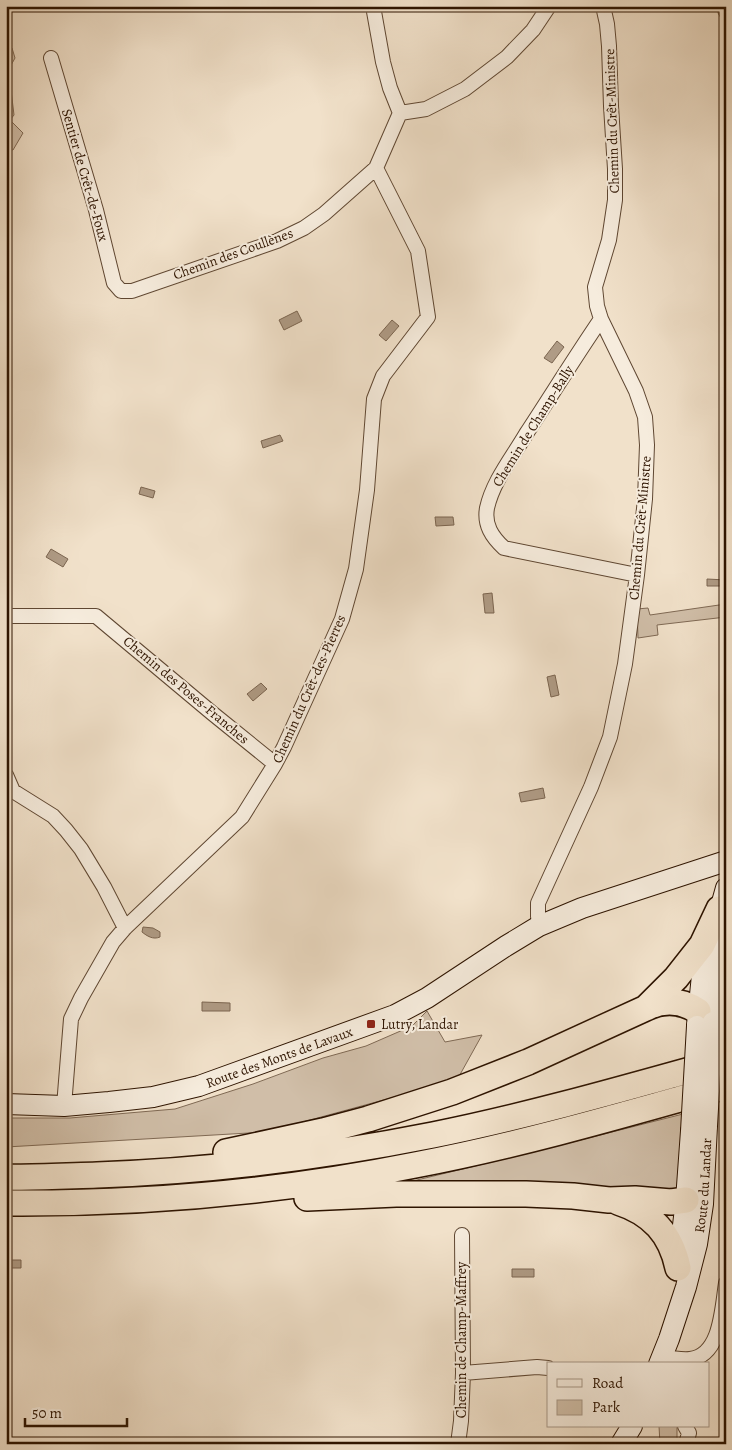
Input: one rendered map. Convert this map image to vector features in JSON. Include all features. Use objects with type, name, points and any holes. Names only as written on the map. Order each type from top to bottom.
[{"type":"highway","points":[[646,1008],[676,978],[702,945],[722,899]]},
{"type":"highway","points":[[75,1176],[238,1150],[323,1131],[386,1114],[490,1078],[654,1004],[672,1001],[682,1003],[703,1021]]},
{"type":"highway","points":[[6,1177],[149,1173],[226,1167],[364,1148],[502,1120],[591,1098],[726,1060]]},
{"type":"highway","points":[[100,1202],[179,1197],[282,1187],[416,1165],[589,1124],[718,1085]]},
{"type":"highway","points":[[6,1203],[240,1202],[396,1194],[573,1196],[609,1200],[635,1199],[671,1202],[686,1200]]},
{"type":"highway","points":[[609,1200],[630,1206],[654,1222],[670,1243],[678,1268]]},
{"type":"main road","name":"Route des Monts de Lavaux","points":[[6,1104],[64,1106],[153,1097],[199,1086],[395,1015],[427,998],[539,926],[582,908],[722,862]]},
{"type":"main road","name":"Route du Landar","points":[[661,1360],[692,1264],[701,1217],[704,1183],[699,1128],[703,1021],[722,899]]},
{"type":"main road","name":"Route du Landar","points":[[678,1308],[676,1295],[678,1268],[686,1200],[699,1128],[718,1085],[703,1021]]},
{"type":"main road","points":[[686,1200],[699,1190],[704,1183]]},
{"type":"main road","points":[[621,1444],[631,1428]]},
{"type":"street","points":[[373,6],[383,62],[390,88],[400,113],[426,109],[465,90],[508,57],[533,30],[549,6]]},
{"type":"street","name":"Chemin du Crêt-Ministre","points":[[539,926],[538,903],[591,787],[610,737],[625,664],[645,499],[647,445],[645,417],[636,390],[601,319],[597,306],[595,286],[609,240],[615,200],[609,46],[607,24],[602,6]]},
{"type":"street","name":"Sentier de Crêt-de-Foux","points":[[51,58],[96,210],[114,283],[121,291]]},
{"type":"street","name":"Chemin des Coullènes","points":[[121,291],[132,291],[226,259],[284,238],[304,228],[324,214],[376,168],[400,113]]},
{"type":"street","name":"Chemin du Crêt-des-Pierres","points":[[64,1106],[71,1019],[81,998],[113,942],[125,928],[242,817],[275,764],[297,720],[342,619],[356,569],[367,490],[374,400],[383,376],[428,317],[418,251],[376,168]]},
{"type":"street","name":"Chemin de Champ-Bally","points":[[601,319],[494,485],[487,510],[488,528],[494,539],[504,548],[637,575]]},
{"type":"street","name":"Chemin des Poses-Franches","points":[[6,616],[96,616],[275,764]]},
{"type":"street","points":[[6,775],[13,791],[53,816],[76,843],[104,887],[125,928]]},
{"type":"street","name":"Chemin de Champ-Maffrey","points":[[458,1444],[463,1373],[462,1235]]},
{"type":"street","points":[[661,1360],[692,1359],[704,1354],[712,1344],[718,1328],[726,1284]]},
{"type":"street","points":[[463,1373],[537,1367],[547,1368]]},
{"type":"street","points":[[686,1428],[689,1433],[686,1444]]},
{"type":"green space","points":[[714,6],[726,6],[726,27]]},
{"type":"green space","points":[[6,47],[12,48],[15,58],[10,67],[14,115],[10,120],[23,133],[13,150],[6,150]]},
{"type":"green space","points":[[726,604],[726,617],[657,625],[658,635],[638,638],[637,609],[648,608],[650,615]]},
{"type":"green space","points":[[427,1011],[445,1042],[482,1035],[457,1080],[266,1132],[6,1147],[6,1118],[70,1118],[175,1109],[253,1084],[323,1058],[366,1046],[412,1026]]},
{"type":"green space","points":[[683,1114],[679,1196],[392,1186],[525,1154]]},
{"type":"green space","points":[[659,1428],[677,1428],[677,1444],[660,1444]]},
{"type":"shaded area","points":[[297,311],[302,321],[284,330],[279,320]]},
{"type":"shaded area","points":[[392,320],[399,326],[386,341],[379,335]]},
{"type":"shaded area","points":[[557,341],[564,347],[552,363],[544,358]]},
{"type":"shaded area","points":[[280,435],[283,441],[263,448],[261,441]]},
{"type":"shaded area","points":[[141,487],[155,491],[153,498],[139,494]]},
{"type":"shaded area","points":[[435,517],[453,517],[454,525],[436,526]]},
{"type":"shaded area","points":[[51,549],[68,559],[63,567],[46,557]]},
{"type":"shaded area","points":[[707,579],[726,580],[726,586],[707,586]]},
{"type":"shaded area","points":[[492,593],[494,613],[485,613],[483,594]]},
{"type":"shaded area","points":[[555,675],[559,695],[551,697],[547,677]]},
{"type":"shaded area","points":[[261,683],[267,689],[253,701],[247,694]]},
{"type":"shaded area","points":[[543,788],[545,798],[521,802],[519,793]]},
{"type":"shaded area","points":[[143,927],[153,928],[160,932],[160,937],[153,938],[146,935],[142,932]]},
{"type":"shaded area","points":[[202,1002],[230,1003],[230,1011],[202,1011]]},
{"type":"shaded area","points":[[6,1260],[21,1260],[21,1268],[6,1268]]},
{"type":"shaded area","points":[[512,1269],[534,1269],[534,1277],[512,1277]]},
{"type":"place","name":"Lutry, Landar","points":[[371,1024]]}]
